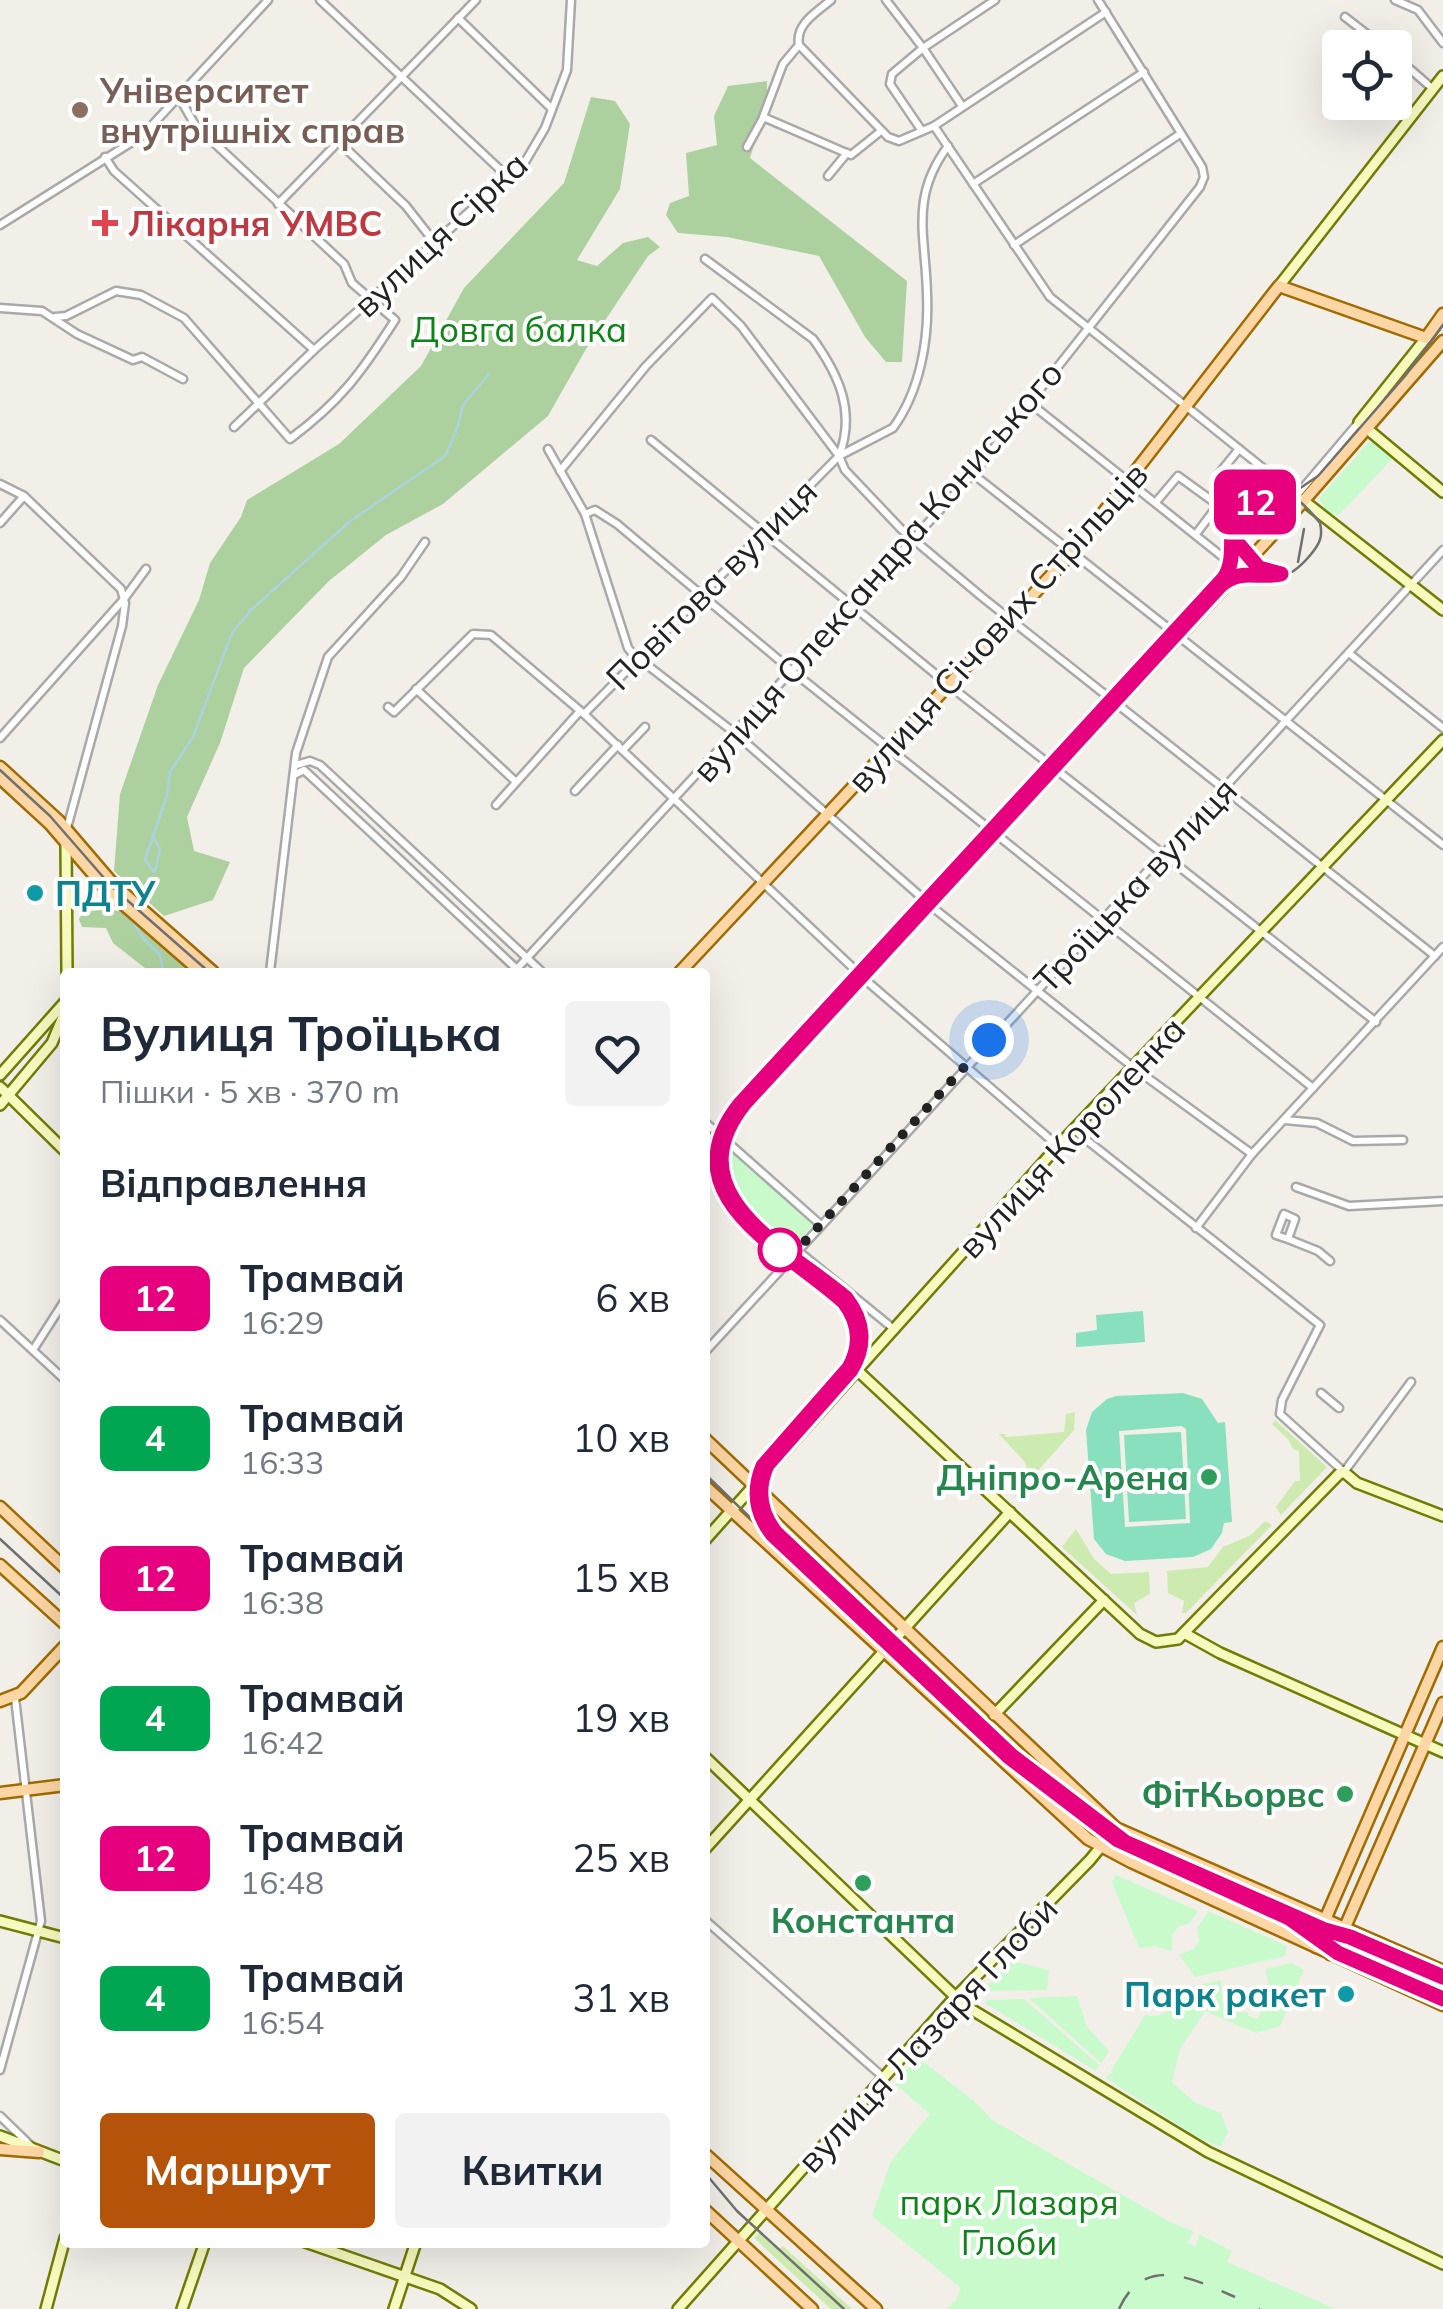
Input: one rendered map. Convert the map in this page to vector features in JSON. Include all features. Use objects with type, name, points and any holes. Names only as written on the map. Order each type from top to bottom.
[{"type":"main road","points":[[1278,286],[1426,338],[1441,319]]},
{"type":"main road","name":"вулиця Січових Стрільців","points":[[684,968],[1072,554],[1278,286]]},
{"type":"main road","points":[[710,1141],[1178,638],[1363,426],[1443,341]]},
{"type":"main road","points":[[0,767],[128,903]]},
{"type":"main road","points":[[0,778],[67,837],[88,870],[208,968]]},
{"type":"main road","points":[[169,939],[197,968]]},
{"type":"main road","points":[[710,1444],[1116,1828],[1443,1971]]},
{"type":"main road","points":[[710,1491],[1101,1847],[1443,2004]]},
{"type":"main road","points":[[3,1515],[60,1564]]},
{"type":"main road","points":[[0,1565],[60,1619]]},
{"type":"main road","points":[[1316,1947],[1443,1646]]},
{"type":"main road","points":[[0,1701],[15,1698],[60,1651]]},
{"type":"main road","points":[[1330,1954],[1345,1929],[1443,1703]]},
{"type":"main road","points":[[0,1793],[60,1786]]},
{"type":"main road","points":[[1340,1885],[1360,1894]]},
{"type":"main road","points":[[0,2148],[36,2150]]},
{"type":"main road","points":[[710,2159],[876,2309]]},
{"type":"main road","points":[[710,2215],[812,2309]]},
{"type":"street","points":[[0,225],[143,135],[268,0]]},
{"type":"street","points":[[320,0],[510,179]]},
{"type":"street","points":[[278,204],[476,0]]},
{"type":"street","name":"вулиця Сірка","points":[[234,426],[525,162],[567,70],[572,0]]},
{"type":"street","points":[[831,0],[802,27],[799,44],[881,131],[896,140],[934,126],[1106,12]]},
{"type":"street","points":[[886,0],[962,106]]},
{"type":"street","points":[[922,132],[890,80],[894,72],[994,0]]},
{"type":"street","name":"вулиця Олександра Кониського","points":[[520,968],[973,474],[1200,187],[1202,167],[1098,0]]},
{"type":"street","points":[[1395,0],[1418,10],[1443,43]]},
{"type":"street","points":[[1345,17],[1362,30]]},
{"type":"street","points":[[458,18],[552,109]]},
{"type":"street","points":[[747,148],[783,64],[799,44]]},
{"type":"street","points":[[1412,71],[1433,89]]},
{"type":"street","points":[[974,184],[1144,72]]},
{"type":"street","name":"вулиця Січових Стрільців","points":[[1278,286],[1443,76]]},
{"type":"street","points":[[55,317],[66,316],[116,292],[141,294],[184,318],[290,439],[337,402],[372,358],[395,320],[352,283],[344,264],[195,125],[178,98]]},
{"type":"street","points":[[763,118],[856,154],[881,131]]},
{"type":"street","points":[[934,126],[1050,297],[1443,610]]},
{"type":"street","points":[[1014,246],[1180,134]]},
{"type":"street","points":[[338,141],[406,206],[435,243]]},
{"type":"street","name":"Повітова вулиця","points":[[496,805],[582,712],[839,456],[894,428],[926,348],[928,295],[920,223],[932,170],[948,146]]},
{"type":"street","points":[[828,176],[847,153]]},
{"type":"street","points":[[105,157],[114,171],[314,350]]},
{"type":"street","points":[[705,259],[813,339],[837,373],[847,433],[839,456]]},
{"type":"street","points":[[560,470],[646,366],[712,298],[741,326],[839,456],[845,470],[913,539],[1434,956]]},
{"type":"street","points":[[0,308],[42,311],[94,344],[133,360],[142,356],[183,379]]},
{"type":"street","points":[[1426,338],[1363,426],[1443,492]]},
{"type":"street","points":[[1030,403],[1240,570]]},
{"type":"street","points":[[651,440],[950,686],[1376,1022]]},
{"type":"street","points":[[548,449],[585,514],[628,648],[736,734],[931,906],[1134,1068],[1252,1154]]},
{"type":"street","points":[[1234,487],[1218,475],[1239,449]]},
{"type":"street","points":[[973,474],[1443,845]]},
{"type":"street","points":[[1156,502],[1178,476],[1218,505],[1196,534]]},
{"type":"street","points":[[0,484],[24,496],[94,561],[121,589],[124,599],[122,626],[68,816],[67,968]]},
{"type":"street","points":[[0,523],[24,496]]},
{"type":"street","points":[[585,514],[600,512],[700,597],[1314,1088]]},
{"type":"street","points":[[270,968],[293,776],[300,738],[324,664],[402,578],[425,542]]},
{"type":"street","name":"Троїцька вулиця","points":[[710,1346],[1443,550]]},
{"type":"street","points":[[0,738],[146,569]]},
{"type":"street","points":[[388,708],[394,712],[468,638],[479,632],[491,635],[582,712],[864,978],[968,1064],[1058,1146]]},
{"type":"street","points":[[1350,654],[1443,728]]},
{"type":"street","points":[[416,689],[515,781]]},
{"type":"street","points":[[576,791],[645,727]]},
{"type":"street","name":"вулиця Короленка","points":[[710,1535],[1058,1146],[1443,740]]},
{"type":"street","points":[[295,766],[310,761],[320,765],[538,968]]},
{"type":"street","points":[[293,776],[310,761]]},
{"type":"street","points":[[304,770],[513,968]]},
{"type":"street","points":[[66,878],[75,869],[88,870]]},
{"type":"street","points":[[1196,1228],[1252,1154],[1443,947]]},
{"type":"street","points":[[0,1075],[60,1008]]},
{"type":"street","points":[[0,1106],[52,1043],[60,1024]]},
{"type":"street","points":[[0,1087],[60,1146]]},
{"type":"street","points":[[1284,1120],[1317,1123],[1354,1141],[1403,1140]]},
{"type":"street","points":[[710,1126],[821,1224]]},
{"type":"street","points":[[1074,1130],[1320,1325],[1282,1400],[1280,1414],[1356,1482],[1443,1516]]},
{"type":"street","points":[[1296,1187],[1350,1206],[1443,1200]]},
{"type":"street","points":[[1288,1240],[1330,1261]]},
{"type":"street","points":[[797,1250],[895,1330]]},
{"type":"street","points":[[33,1350],[60,1308]]},
{"type":"street","points":[[0,1320],[60,1375]]},
{"type":"street","points":[[858,1370],[1148,1640],[1164,1643],[1181,1636],[1335,1476],[1344,1472],[1411,1382]]},
{"type":"street","points":[[1321,1392],[1339,1408]]},
{"type":"street","points":[[710,1843],[1010,1512]]},
{"type":"street","points":[[994,1715],[1104,1600]]},
{"type":"street","points":[[1181,1636],[1443,1752]]},
{"type":"street","points":[[0,2070],[41,1921],[15,1698]]},
{"type":"street","points":[[710,1762],[956,1997],[1010,2034],[1208,2152],[1443,2264]]},
{"type":"street","name":"вулиця Лазаря Глоби","points":[[678,2309],[883,2077],[1116,1828]]},
{"type":"street","points":[[0,1921],[60,1937]]},
{"type":"street","points":[[710,1924],[883,2077]]},
{"type":"street","points":[[0,2116],[36,2150]]},
{"type":"street","points":[[0,2136],[60,2158]]},
{"type":"street","points":[[46,2309],[62,2248]]},
{"type":"street","points":[[182,2309],[203,2248]]},
{"type":"street","points":[[323,2248],[440,2290],[471,2309]]},
{"type":"street","points":[[394,2309],[414,2248]]},
{"type":"green space","points":[[767,81],[767,103],[750,158],[907,281],[902,362],[886,362],[865,337],[819,256],[727,237],[678,233],[666,215],[670,203],[689,196],[686,153],[717,145],[714,116],[728,86]]},
{"type":"green space","name":"Довга балка","points":[[591,97],[615,101],[630,124],[620,189],[577,260],[597,266],[623,243],[648,237],[660,247],[648,256],[586,349],[548,416],[443,504],[386,535],[329,581],[244,668],[220,743],[187,817],[194,851],[230,862],[213,900],[164,916],[114,871],[120,794],[158,685],[199,600],[210,563],[241,517],[247,500],[339,444],[421,366],[464,288],[564,183]]},
{"type":"green space","points":[[1370,441],[1393,458],[1339,515],[1327,513],[1319,498]]},
{"type":"green space","points":[[122,911],[188,968],[145,968],[113,943],[106,928],[82,927],[79,919],[83,912]]},
{"type":"green space","points":[[733,1148],[815,1223],[781,1260],[718,1206],[711,1172]]},
{"type":"green space","points":[[1143,1311],[1145,1342],[1076,1347],[1076,1333],[1097,1330],[1096,1315]]},
{"type":"green space","name":"Дніпро-Арена","points":[[1183,1393],[1202,1399],[1218,1423],[1225,1422],[1232,1522],[1224,1523],[1211,1549],[1193,1557],[1125,1561],[1106,1554],[1094,1539],[1086,1430],[1092,1412],[1116,1396]],"holes":[[[1182,1426],[1186,1429],[1190,1523],[1125,1527],[1119,1431]]]},
{"type":"green space","points":[[1075,1412],[1074,1430],[1010,1502],[1030,1475],[1024,1461],[999,1434],[1006,1437],[1064,1432],[1066,1414]]},
{"type":"green space","points":[[1275,1420],[1327,1467],[1281,1515],[1276,1507],[1295,1481],[1300,1481],[1299,1451],[1272,1424]]},
{"type":"green space","points":[[1181,1432],[1186,1519],[1129,1522],[1124,1435]]},
{"type":"green space","points":[[1265,1521],[1272,1525],[1182,1613],[1184,1601],[1168,1593],[1167,1571],[1208,1567],[1223,1547],[1251,1535]]},
{"type":"green space","points":[[787,1526],[893,1627],[886,1634],[783,1537],[781,1532]]},
{"type":"green space","points":[[1076,1529],[1094,1559],[1111,1574],[1149,1572],[1150,1594],[1134,1603],[1137,1615],[1062,1547]]},
{"type":"green space","points":[[909,1641],[1074,1797],[1065,1807],[913,1669],[917,1663],[911,1657],[914,1653],[905,1645]]},
{"type":"green space","points":[[1127,1842],[1271,1908],[1268,1915],[1122,1848]]},
{"type":"green space","points":[[1116,1875],[1198,1911],[1190,1923],[1178,1927],[1172,1935],[1172,1951],[1155,1946],[1139,1948],[1112,1882]]},
{"type":"green space","points":[[1208,1911],[1287,1946],[1285,1956],[1195,1977],[1179,1955],[1194,1949],[1199,1941],[1197,1929]]},
{"type":"green space","points":[[1012,1961],[1049,1970],[1047,1990],[989,1991],[987,1985]]},
{"type":"green space","points":[[1291,1963],[1304,1970],[1280,2026],[1256,2033],[1205,2011],[1180,2049],[1172,2082],[1194,2102],[1221,2113],[1228,2132],[1221,2147],[1197,2137],[1106,2078],[1114,2074],[1111,2071],[1145,2015],[1167,2011],[1178,1990],[1221,1980],[1222,2002],[1232,2007],[1232,2013],[1248,2012],[1248,2016],[1258,2019],[1269,1992],[1266,1969]]},
{"type":"green space","points":[[1077,1996],[1087,2027],[1109,2051],[1101,2063],[1029,1998]]},
{"type":"green space","points":[[1024,1999],[1099,2065],[1096,2071],[985,2003]]},
{"type":"green space","name":"парк Лазаря Глоби","points":[[917,2057],[992,2120],[1194,2232],[1187,2242],[1196,2247],[1199,2234],[1232,2251],[1227,2262],[1336,2309],[946,2309],[961,2288],[872,2216],[891,2161],[930,2114],[895,2084]]},
{"type":"green space","points":[[760,2232],[778,2249],[783,2246],[852,2309],[831,2309],[754,2238]]},
{"type":"waterway","points":[[154,872],[145,860],[167,795],[170,772],[193,737],[232,633],[250,611],[349,522],[445,456],[463,405],[489,374]]},
{"type":"waterway","points":[[153,837],[160,849],[155,871]]},
{"type":"waterway","points":[[129,916],[160,955],[162,968]]},
{"type":"tram line","points":[[1275,495],[1296,491],[1318,476],[1405,376],[1443,325]]},
{"type":"tram line","points":[[1443,1977],[1347,1935],[1321,1929],[1119,1838],[1011,1755],[776,1533],[761,1500],[767,1465],[851,1370],[861,1334],[846,1298],[767,1237],[727,1188],[721,1161],[727,1131],[749,1098],[1221,585],[1245,574],[1275,578],[1285,575],[1312,553],[1320,539],[1320,523],[1294,497],[1274,489],[1263,490],[1243,504],[1231,521],[1230,564],[1224,578],[752,1091],[727,1127],[718,1159],[723,1187],[738,1212],[761,1236],[844,1301],[857,1334],[849,1368],[766,1461],[760,1474],[758,1498],[765,1520],[788,1550],[1009,1757],[1117,1840],[1289,1919],[1341,1955],[1443,1999]]},
{"type":"tram line","name":"12","points":[[1443,1977],[1294,1918],[1119,1838],[1011,1755],[902,1653],[776,1533],[766,1520],[760,1500],[761,1481],[770,1460],[851,1370],[860,1353],[862,1336],[857,1315],[846,1298],[750,1223],[730,1199],[721,1160],[729,1126],[744,1104],[1221,585],[1242,574],[1262,576],[1281,574],[1259,568],[1236,541],[1239,523],[1252,506],[1280,494],[1260,494],[1244,502],[1232,518],[1232,560],[1224,578],[740,1104],[727,1123],[718,1162],[728,1201],[747,1225],[844,1302],[858,1332],[857,1350],[849,1368],[763,1466],[758,1485],[758,1504],[772,1534],[879,1636],[1009,1757],[1118,1840],[1140,1854],[1289,1918],[1338,1953],[1443,1999]]},
{"type":"tram line","points":[[1298,562],[1304,529]]},
{"type":"tram line","points":[[0,770],[50,816],[111,886],[204,968]]},
{"type":"tram line","points":[[710,1479],[762,1529]]},
{"type":"tram line","points":[[0,1539],[60,1594]]},
{"type":"tram line","points":[[710,2179],[737,2211],[844,2309]]},
{"type":"railway","points":[[1119,2309],[1129,2292],[1156,2276],[1187,2278],[1235,2297]]},
{"type":"place","name":"Університет внутрішніх справ","points":[[80,110]]},
{"type":"place","name":"Лікарня УМВС","points":[[105,223]]},
{"type":"place","name":"ПДТУ","points":[[35,893]]},
{"type":"place","name":"Дніпро-Арена","points":[[1209,1477]]},
{"type":"place","name":"ФiтКьорвс","points":[[1345,1794]]},
{"type":"place","name":"Константа","points":[[863,1883]]},
{"type":"place","name":"Парк ракет","points":[[1346,1994]]},
{"type":"route","points":[[780,1250],[790,1258],[989,1040]]}]
